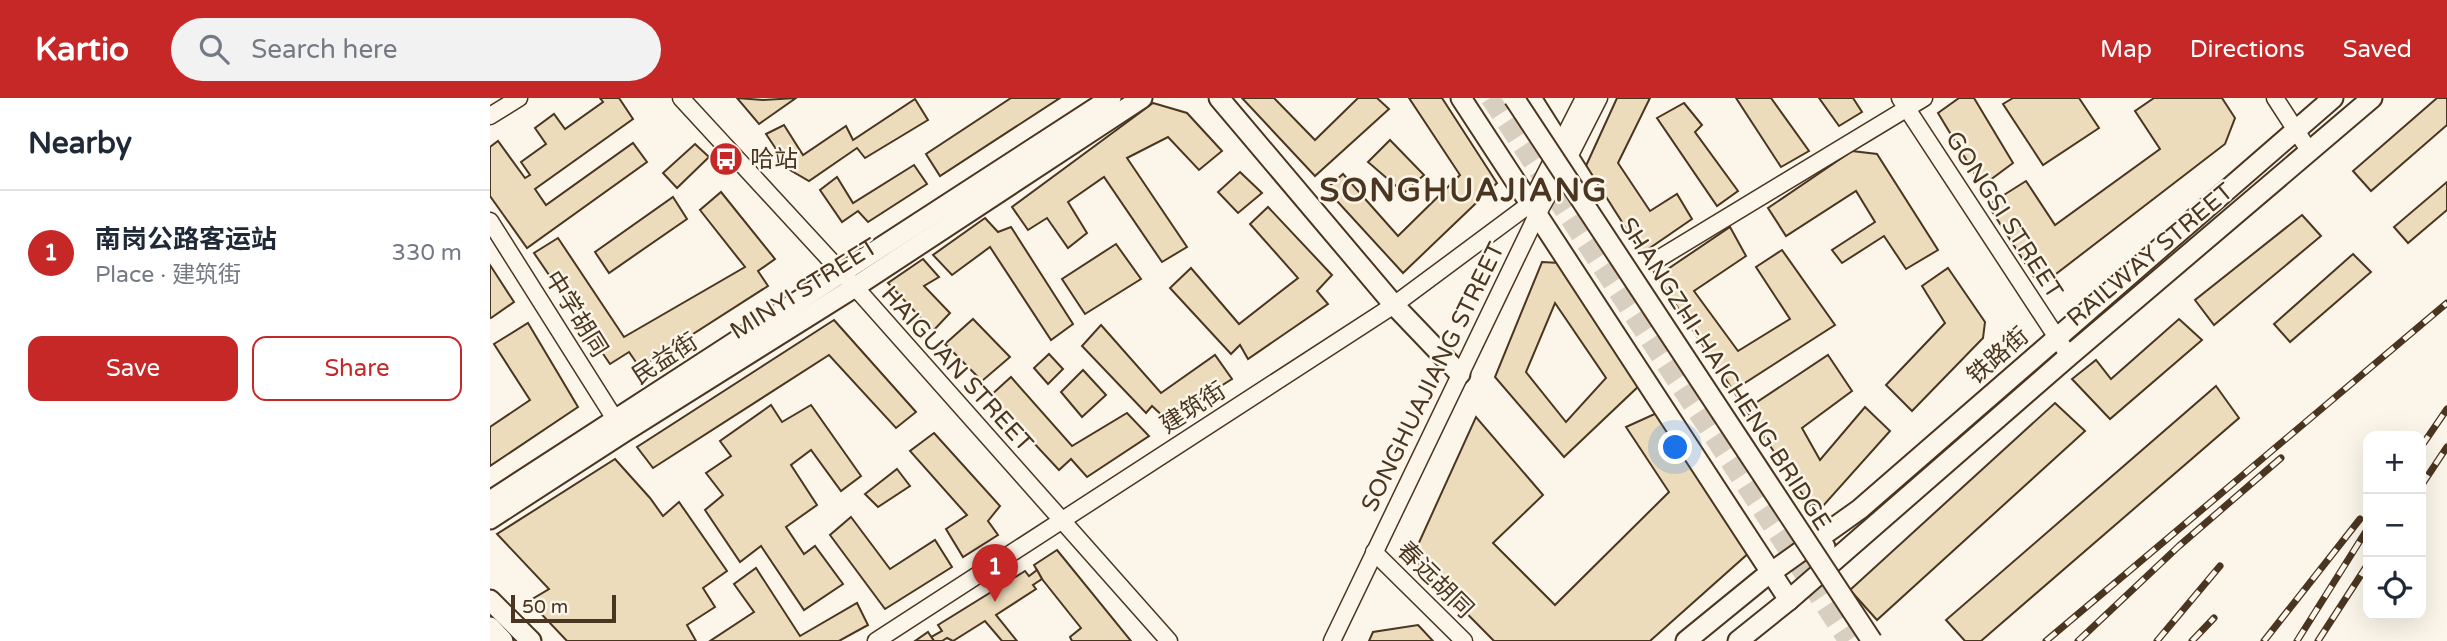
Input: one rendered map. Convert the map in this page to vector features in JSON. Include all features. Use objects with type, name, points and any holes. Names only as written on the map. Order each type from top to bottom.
[{"type":"main road","points":[[849,281],[1111,98]]},
{"type":"main road","name":"MINYI STREET","points":[[490,519],[620,426],[1142,98]]},
{"type":"main road","points":[[1219,98],[1394,305],[1460,374]]},
{"type":"main road","points":[[1461,98],[1789,600]]},
{"type":"main road","name":"SHANGZHI-HAICHENG BRIDGE","points":[[1514,98],[1872,641]]},
{"type":"main road","points":[[1531,98],[1640,270],[1834,560]]},
{"type":"main road","name":"铁路街","points":[[1686,641],[1771,572],[1860,509],[2333,98]]},
{"type":"main road","name":"RAILWAY STREET","points":[[1738,641],[2372,98]]},
{"type":"main road","points":[[490,501],[620,426]]},
{"type":"main road","points":[[490,597],[524,634]]},
{"type":"main road","points":[[490,629],[503,641]]},
{"type":"street","points":[[490,117],[519,98]]},
{"type":"street","name":"HAIGUAN STREET","points":[[681,98],[849,281],[1169,641]]},
{"type":"street","points":[[1564,153],[1584,98]]},
{"type":"street","name":"SONGHUAJIANG STREET","points":[[1332,641],[1460,374],[1533,209],[1599,98]]},
{"type":"street","points":[[1640,270],[1903,104],[1924,98]]},
{"type":"street","points":[[2275,98],[2310,152]]},
{"type":"street","name":"GONGSI STREET","points":[[1903,104],[2069,356]]},
{"type":"street","name":"建筑街","points":[[876,641],[1394,305],[1533,209]]},
{"type":"street","name":"中学胡同","points":[[490,221],[620,426]]},
{"type":"street","name":"春远胡同","points":[[1374,552],[1464,641]]},
{"type":"building","points":[[600,98],[619,98],[633,119],[535,189],[546,205],[633,143],[647,162],[527,248],[490,196],[490,147],[498,141],[525,178],[530,175],[521,162],[546,144],[535,128],[554,114],[565,129],[603,102]]},
{"type":"building","points":[[737,98],[763,100],[796,98],[759,124]]},
{"type":"building","points":[[1011,98],[1060,98],[940,176],[926,154]]},
{"type":"building","points":[[1242,98],[1274,98],[1315,140],[1358,98],[1377,98],[1389,109],[1315,176]]},
{"type":"building","points":[[1409,98],[1442,98],[1497,183],[1403,273],[1326,189],[1343,174],[1398,236],[1460,175]]},
{"type":"building","points":[[1617,98],[1650,98],[1618,163],[1650,211],[1677,194],[1692,219],[1641,254],[1585,168]]},
{"type":"building","points":[[1736,98],[1771,98],[1809,151],[1781,167]]},
{"type":"building","points":[[1819,98],[1853,98],[1862,112],[1839,126]]},
{"type":"building","points":[[1959,98],[1974,98],[2013,163],[1982,186],[1938,113]]},
{"type":"building","points":[[2013,98],[2079,98],[2099,128],[2043,165],[2003,104]]},
{"type":"building","points":[[2154,98],[2222,98],[2235,118],[2225,144],[2052,277],[2034,277],[1988,205],[2026,181],[2055,225],[2160,149],[2135,111]]},
{"type":"building","points":[[2437,98],[2447,98],[2447,125],[2371,191],[2353,171]]},
{"type":"building","points":[[915,99],[928,120],[865,158],[857,148],[809,181],[790,170],[766,134],[784,125],[803,155],[846,126],[853,140]]},
{"type":"building","points":[[1153,103],[1187,113],[1222,151],[1199,170],[1168,137],[1127,158],[1187,247],[1162,262],[1104,177],[1068,202],[1087,233],[1068,248],[1047,218],[1028,230],[1012,207]]},
{"type":"building","points":[[1684,103],[1702,125],[1695,132],[1738,191],[1717,206],[1657,118]]},
{"type":"building","points":[[1390,140],[1424,175],[1404,193],[1368,162]]},
{"type":"building","points":[[695,144],[709,157],[677,188],[663,173]]},
{"type":"building","points":[[1852,151],[1877,154],[1938,250],[1906,269],[1884,236],[1842,263],[1832,250],[1875,222],[1856,191],[1786,236],[1768,208]]},
{"type":"building","points":[[914,165],[927,184],[868,222],[858,211],[842,222],[820,190],[837,177],[853,203]]},
{"type":"building","points":[[1240,172],[1262,193],[1238,213],[1218,192]]},
{"type":"building","points":[[2447,182],[2447,210],[2408,243],[2394,227]]},
{"type":"building","points":[[721,192],[775,259],[758,271],[768,286],[640,368],[629,352],[610,364],[534,253],[558,238],[624,337],[745,267],[700,210]]},
{"type":"building","points":[[673,197],[687,219],[609,273],[595,252]]},
{"type":"building","points":[[1268,207],[1332,275],[1317,291],[1328,304],[1248,359],[1240,345],[1231,354],[1170,288],[1191,268],[1239,324],[1298,278],[1250,224]]},
{"type":"building","points":[[2302,215],[2321,236],[2214,325],[2195,300]]},
{"type":"building","points":[[985,218],[998,232],[1011,227],[1073,324],[1051,340],[990,247],[952,275],[933,255]]},
{"type":"building","points":[[1730,227],[1746,256],[1694,291],[1738,351],[1790,319],[1756,267],[1782,250],[1835,325],[1726,395],[1653,279]]},
{"type":"building","points":[[1116,244],[1141,279],[1085,314],[1062,279]]},
{"type":"building","points":[[2353,254],[2371,272],[2290,342],[2274,324]]},
{"type":"building","points":[[923,259],[939,277],[924,286],[950,313],[933,331],[888,283]]},
{"type":"building","points":[[1542,262],[1560,263],[1643,382],[1564,457],[1495,377]],"holes":[[[1555,303],[1606,378],[1566,422],[1526,372]]]},
{"type":"building","points":[[490,265],[514,302],[491,318],[490,317]]},
{"type":"building","points":[[1948,268],[1985,322],[1983,338],[1912,411],[1886,385],[1945,323],[1922,286]]},
{"type":"building","points":[[973,319],[1010,357],[982,381],[945,344]]},
{"type":"building","points":[[2179,319],[2202,340],[2110,419],[2072,379],[2096,360],[2111,379]]},
{"type":"building","points":[[834,320],[916,412],[896,428],[829,355],[653,468],[637,447]]},
{"type":"building","points":[[528,323],[578,407],[490,466],[490,427],[530,400],[494,344]]},
{"type":"building","points":[[1101,325],[1161,393],[1215,355],[1232,379],[1167,420],[1152,406],[1146,413],[1082,346]]},
{"type":"building","points":[[1049,354],[1063,369],[1048,384],[1034,368]]},
{"type":"building","points":[[1828,355],[1852,391],[1802,428],[1820,460],[1865,407],[1890,431],[1823,506],[1806,502],[1745,410]]},
{"type":"building","points":[[1083,370],[1106,395],[1082,417],[1061,392]]},
{"type":"building","points":[[1011,377],[1072,446],[1127,413],[1149,436],[1087,477],[1071,459],[1059,470],[990,396]]},
{"type":"building","points":[[2216,386],[2239,418],[1981,641],[1965,641],[1946,620]]},
{"type":"building","points":[[2055,403],[2085,431],[1877,620],[1850,590]]},
{"type":"building","points":[[771,405],[782,422],[811,405],[861,476],[841,491],[811,450],[791,465],[817,505],[786,527],[804,554],[815,546],[843,584],[804,610],[761,546],[740,562],[705,510],[723,495],[706,473],[731,456],[720,441]]},
{"type":"building","points":[[1659,412],[1751,551],[1650,641],[1494,641],[1412,558],[1476,417],[1543,495],[1493,543],[1555,605],[1669,492],[1626,427]]},
{"type":"building","points":[[934,433],[1000,506],[988,521],[998,535],[963,557],[946,529],[967,515],[910,451]]},
{"type":"building","points":[[615,459],[663,516],[679,502],[727,571],[703,588],[715,607],[687,625],[696,641],[567,641],[529,601],[549,589],[497,534]]},
{"type":"building","points":[[897,469],[910,486],[878,507],[865,494]]},
{"type":"building","points":[[851,517],[890,569],[935,540],[952,567],[885,609],[830,535]]},
{"type":"building","points":[[1057,550],[1131,641],[1072,641],[1070,637],[1081,628],[1034,565]]},
{"type":"building","points":[[756,568],[800,636],[857,603],[868,625],[839,641],[710,641],[754,612],[734,584]]},
{"type":"building","points":[[1037,570],[1042,579],[1033,585],[1036,589],[996,615],[1017,641],[1002,641],[985,621],[953,641],[947,638],[934,641],[931,637],[942,631],[938,625],[1025,571],[1029,576]]},
{"type":"building","points":[[1418,625],[1433,641],[1369,641],[1373,632]]},
{"type":"building","points":[[928,632],[934,641],[915,641]]},
{"type":"tunnel","points":[[1490,98],[1848,641]]},
{"type":"railway","points":[[2046,641],[2447,303]]},
{"type":"railway","points":[[2426,440],[2447,409]]},
{"type":"railway","points":[[2426,478],[2447,447]]},
{"type":"railway","points":[[2078,641],[2179,546],[2281,458]]},
{"type":"railway","points":[[2264,641],[2360,519]]},
{"type":"railway","points":[[2297,641],[2363,536]]},
{"type":"railway","points":[[2157,641],[2220,566]]},
{"type":"railway","points":[[2318,641],[2363,572]]},
{"type":"railway","points":[[2192,641],[2214,618]]},
{"type":"place","name":"哈站","points":[[726,159]]},
{"type":"place","name":"南岗公路客运站","points":[[995,602]]},
{"type":"district","name":"SONGHUAJIANG","points":[[1464,191]]}]
